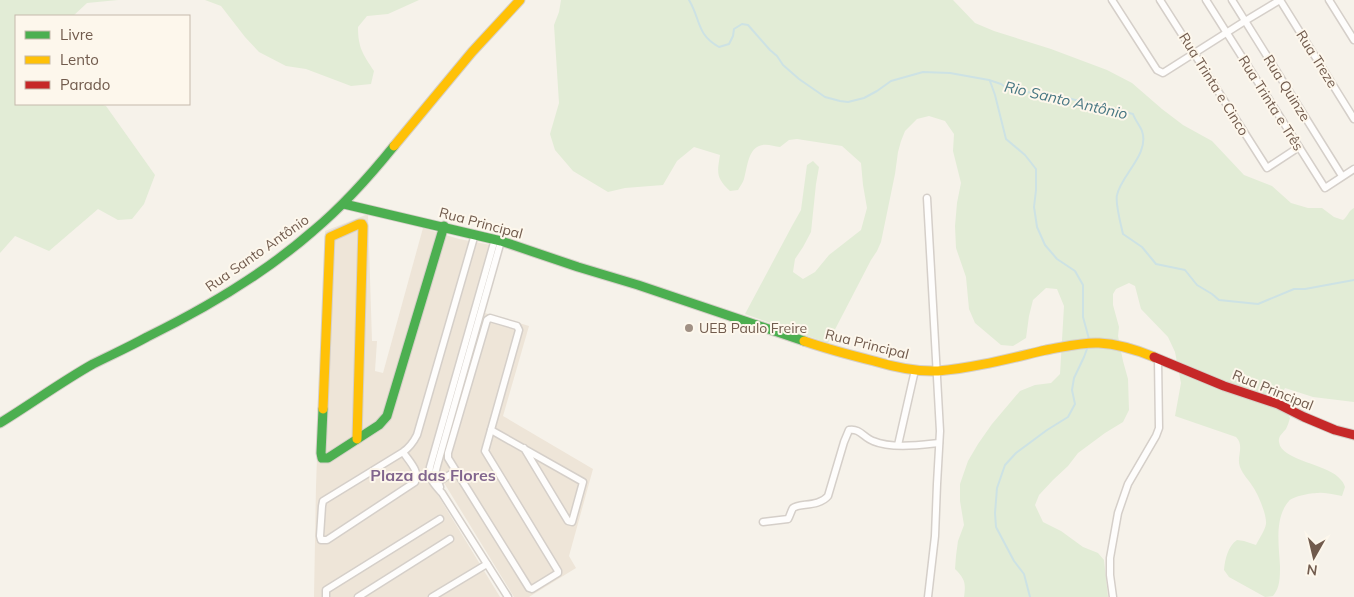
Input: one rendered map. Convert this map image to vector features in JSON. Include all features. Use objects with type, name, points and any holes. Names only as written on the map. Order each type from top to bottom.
[{"type":"street","name":"Rua Santo Antônio","points":[[0,423],[79,373],[175,322],[240,284],[290,250],[327,220],[344,204],[380,163],[472,52],[505,14],[520,0]]},
{"type":"street","points":[[1112,0],[1157,70],[1161,73],[1165,73],[1226,32],[1280,0]]},
{"type":"street","name":"Rua Trinta e Cinco","points":[[1160,0],[1267,168],[1299,148]]},
{"type":"street","name":"Rua Trinta e Três","points":[[1206,0],[1324,188],[1342,176]]},
{"type":"street","name":"Rua Quinze","points":[[1232,0],[1342,176]]},
{"type":"street","name":"Rua Treze","points":[[1280,0],[1354,119]]},
{"type":"street","points":[[1329,0],[1354,40]]},
{"type":"street","points":[[1342,176],[1354,169]]},
{"type":"street","points":[[927,198],[940,419],[935,536],[928,597]]},
{"type":"street","name":"Rua Principal","points":[[344,204],[498,240],[833,351],[881,363],[915,370],[937,371],[971,366],[1072,344],[1088,343],[1116,346],[1131,349],[1224,386],[1278,404],[1304,418],[1335,430],[1354,435]]},
{"type":"street","points":[[357,439],[362,224],[334,234],[329,239],[322,458],[328,458],[383,423],[387,416],[444,226]]},
{"type":"street","points":[[403,452],[417,474],[415,482],[327,540],[321,540],[322,506],[324,501],[403,452],[413,443],[417,435],[476,234]]},
{"type":"street","points":[[498,240],[435,474],[436,483],[506,596]]},
{"type":"street","points":[[490,318],[517,326],[520,330],[491,430],[485,451],[558,569],[558,573],[532,589],[529,588],[448,458],[486,320],[490,318]]},
{"type":"street","points":[[1113,597],[1110,558],[1118,513],[1128,484],[1159,428],[1158,360]]},
{"type":"street","points":[[898,445],[915,370]]},
{"type":"street","points":[[491,430],[524,448],[583,482],[572,522],[568,521],[524,448]]},
{"type":"street","points":[[763,522],[788,520],[793,508],[826,499],[846,434],[849,430],[856,430],[876,442],[898,445],[940,443]]},
{"type":"street","points":[[436,483],[456,471]]},
{"type":"street","points":[[326,597],[326,590],[440,519]]},
{"type":"street","points":[[358,597],[450,539]]},
{"type":"street","points":[[432,597],[487,564]]},
{"type":"shaded area","points":[[368,214],[372,341],[377,341],[375,371],[383,373],[423,228],[459,239],[491,245],[425,474],[500,597],[314,597],[325,231]]},
{"type":"shaded area","points":[[485,313],[529,326],[503,416],[593,469],[569,556],[576,568],[529,597],[514,597],[438,473]]},
{"type":"green space","points":[[0,0],[118,0],[87,3],[74,15],[15,15],[15,105],[106,106],[155,175],[144,204],[132,219],[118,220],[98,209],[49,251],[15,236],[0,253]]},
{"type":"green space","points":[[205,0],[419,0],[388,14],[367,16],[358,27],[362,50],[374,71],[371,84],[351,86],[306,69],[286,66],[259,52],[221,6]]},
{"type":"green space","points":[[561,0],[953,0],[975,23],[1107,70],[1132,83],[1183,125],[1212,141],[1244,175],[1272,186],[1291,203],[1308,208],[1322,208],[1334,217],[1343,220],[1354,208],[1354,402],[1313,397],[1285,388],[1279,400],[1290,418],[1286,429],[1279,438],[1282,448],[1288,454],[1327,470],[1335,475],[1345,487],[1342,496],[1324,493],[1307,494],[1291,499],[1284,508],[1278,532],[1280,578],[1273,596],[1265,597],[1229,577],[1224,570],[1231,546],[1237,540],[1256,545],[1266,524],[1260,499],[1240,467],[1239,440],[1236,437],[1175,416],[1181,383],[1175,352],[1168,337],[1141,309],[1135,286],[1129,283],[1116,289],[1113,294],[1113,305],[1119,327],[1118,336],[1128,379],[1129,410],[1123,422],[1078,453],[1068,466],[1039,495],[1035,505],[1043,522],[1061,531],[1083,547],[1098,553],[1104,560],[1108,597],[964,597],[964,581],[955,569],[958,541],[964,525],[960,501],[960,484],[968,461],[978,444],[1020,391],[1035,385],[1051,383],[1060,374],[1064,306],[1057,289],[1046,288],[1033,300],[1026,338],[1013,346],[1001,345],[975,323],[969,309],[966,277],[956,248],[955,226],[961,183],[953,151],[954,134],[945,121],[929,116],[917,119],[905,131],[898,152],[881,242],[828,343],[745,314],[801,210],[807,165],[813,161],[819,167],[811,232],[795,259],[793,272],[803,279],[815,272],[829,255],[861,230],[867,208],[861,163],[842,146],[797,139],[789,140],[780,147],[762,145],[752,151],[744,180],[738,190],[730,191],[720,179],[718,166],[720,155],[694,147],[677,161],[663,185],[625,188],[608,192],[573,171],[555,150],[550,134],[559,103],[554,25]]},
{"type":"waterway","name":"Rio Santo Antônio","points":[[689,0],[706,37],[719,47],[729,44],[734,29],[742,24],[748,25],[783,65],[799,79],[825,97],[840,101],[848,102],[864,98],[891,81],[923,72],[950,73],[989,80],[1001,84],[1008,89],[1068,98],[1119,109],[1133,114],[1142,131],[1143,140],[1139,156],[1117,195],[1117,208],[1123,234],[1142,247],[1156,264],[1185,270],[1197,285],[1219,300],[1258,304],[1294,289],[1305,289],[1354,280]]},
{"type":"waterway","points":[[990,81],[1006,139],[1025,155],[1036,169],[1034,207],[1037,227],[1045,245],[1057,259],[1075,271],[1083,285],[1083,317],[1089,341]]},
{"type":"waterway","points":[[1030,597],[1024,574],[1014,561],[996,527],[997,488],[1005,465],[1016,453],[1068,417],[1075,404],[1072,390],[1074,378],[1088,346]]},
{"type":"traffic: fast","points":[[0,423],[81,371],[191,314],[275,262],[335,212],[394,146]]},
{"type":"traffic: fast","points":[[344,204],[501,241],[804,341]]},
{"type":"traffic: fast","points":[[323,409],[322,458],[328,458],[379,425],[387,416],[444,226]]},
{"type":"traffic: slow","points":[[394,146],[472,52],[520,0]]},
{"type":"traffic: slow","points":[[323,409],[330,237],[362,224],[357,439]]},
{"type":"traffic: slow","points":[[804,341],[889,365],[930,371],[965,368],[1086,343],[1121,346],[1154,357]]},
{"type":"traffic: jam","points":[[1154,357],[1224,386],[1278,404],[1335,430],[1354,435]]},
{"type":"place","name":"UEB Paulo Freire","points":[[689,328]]},
{"type":"district","name":"Plaza das Flores","points":[[433,475]]}]
